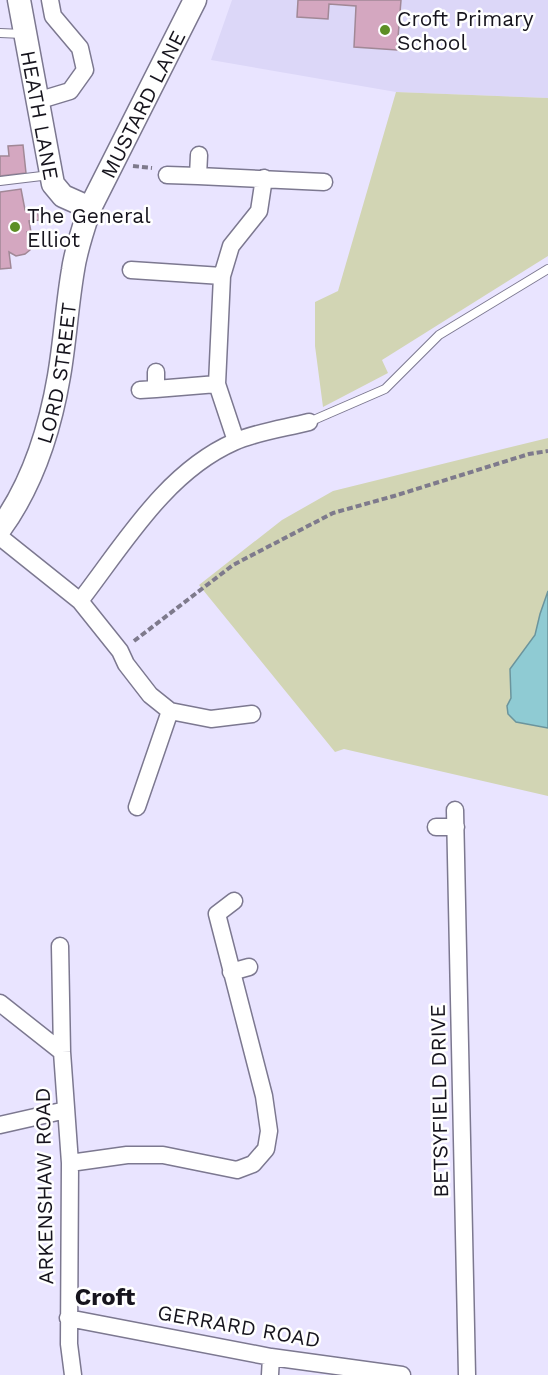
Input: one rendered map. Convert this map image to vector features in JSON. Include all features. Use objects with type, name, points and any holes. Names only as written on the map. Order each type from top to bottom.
[{"type":"street","name":"HEATH LANE","points":[[19,0],[53,184],[63,196],[90,208]]},
{"type":"street","points":[[36,100],[70,91],[85,70],[80,48],[52,16],[50,0]]},
{"type":"street","name":"MUSTARD LANE","points":[[90,208],[195,0]]},
{"type":"street","points":[[198,176],[199,155]]},
{"type":"street","points":[[166,175],[324,182]]},
{"type":"street","points":[[236,441],[217,384],[222,276],[231,246],[259,211],[264,178]]},
{"type":"street","name":"LORD STREET","points":[[0,529],[24,490],[45,431],[59,376],[73,269],[90,208]]},
{"type":"street","points":[[131,270],[222,276]]},
{"type":"street","points":[[150,384],[217,384]]},
{"type":"street","points":[[80,601],[160,497],[205,457],[236,441],[309,422]]},
{"type":"street","points":[[0,537],[80,601],[120,651],[126,664],[150,695],[170,711],[211,719],[252,714]]},
{"type":"street","points":[[137,807],[170,711]]},
{"type":"street","name":"BETSYFIELD DRIVE","points":[[455,810],[467,1375]]},
{"type":"street","points":[[436,827],[456,827]]},
{"type":"street","points":[[70,1163],[127,1155],[164,1155],[237,1170],[253,1164],[260,1157],[268,1140],[268,1120],[217,914],[234,901]]},
{"type":"street","name":"ARKENSHAW ROAD","points":[[60,946],[62,1052],[70,1163],[68,1318],[70,1375]]},
{"type":"street","points":[[231,972],[249,967]]},
{"type":"street","points":[[0,1002],[62,1052]]},
{"type":"street","points":[[0,1125],[66,1110]]},
{"type":"street","name":"GERRARD ROAD","points":[[68,1318],[271,1357],[343,1365],[402,1375]]},
{"type":"street","points":[[270,1375],[271,1357]]},
{"type":"lane","points":[[0,33],[26,34]]},
{"type":"lane","points":[[0,181],[50,175]]},
{"type":"lane","points":[[309,422],[386,389],[439,335],[548,269]]},
{"type":"path","points":[[111,164],[154,168],[166,175]]},
{"type":"path","points":[[120,651],[232,565],[333,513],[529,454],[548,451]]},
{"type":"shaded area","name":"Croft Primary School","points":[[232,0],[548,0],[548,98],[396,92],[211,60]]},
{"type":"shaded area","points":[[396,92],[548,98],[548,256],[382,360],[388,373],[323,407],[315,346],[315,302],[338,291]]},
{"type":"shaded area","points":[[548,438],[548,591],[535,635],[510,669],[511,698],[516,722],[548,728],[548,796],[344,749],[335,752],[199,585],[282,520],[333,491]]},
{"type":"shaded area","points":[[548,591],[548,728],[516,722],[508,714],[507,706],[511,698],[510,669],[535,635]]},
{"type":"building","points":[[298,0],[401,0],[397,50],[354,47],[356,6],[329,4],[328,19],[297,17]]},
{"type":"building","points":[[23,145],[26,173],[0,176],[0,156],[9,156],[8,146]]},
{"type":"building","name":"The General Elliot","points":[[21,189],[25,210],[37,208],[39,220],[29,221],[31,232],[27,232],[30,250],[16,256],[9,252],[11,268],[0,269],[0,192]]},
{"type":"place","name":"Croft Primary School","points":[[385,30]]},
{"type":"place","name":"The General Elliot","points":[[15,227]]},
{"type":"district","name":"Croft","points":[[105,1297]]}]
